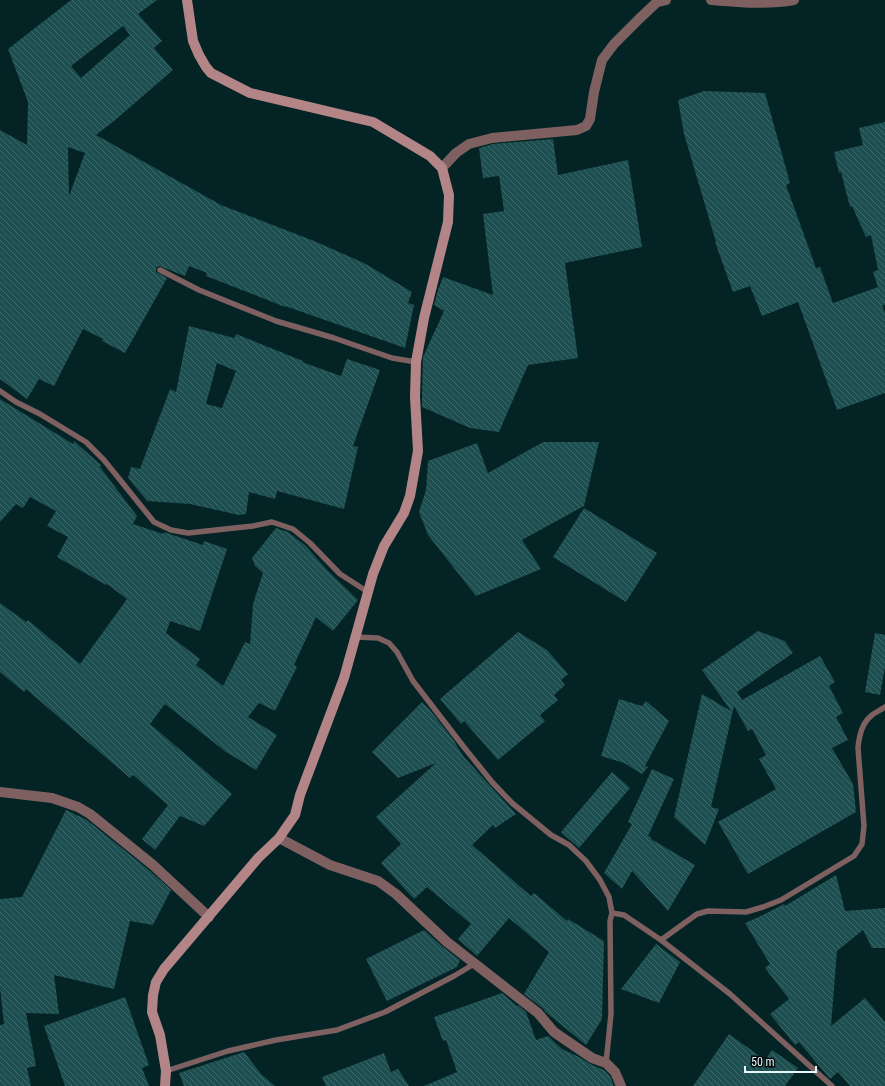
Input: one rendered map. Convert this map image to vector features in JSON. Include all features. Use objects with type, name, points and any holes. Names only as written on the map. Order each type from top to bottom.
[{"type":"street","points":[[165,1086],[166,1071],[160,1035],[152,1012],[153,995],[156,982],[164,969],[259,857],[278,838],[294,815],[300,794],[344,678],[373,574],[384,546],[404,513],[410,496],[418,451],[415,397],[416,362],[424,318],[448,222],[449,194],[442,168],[430,156],[373,122],[250,93],[211,73],[206,68],[193,41],[187,0]]},
{"type":"street","points":[[442,168],[456,153],[469,144],[492,138],[577,130],[586,126],[590,119],[594,92],[602,60],[614,44],[657,2],[666,0]]},
{"type":"street","points":[[711,0],[751,3],[794,0]]},
{"type":"street","points":[[0,792],[52,798],[78,807],[90,814],[153,865],[209,917]]},
{"type":"street","points":[[278,838],[330,865],[378,881],[396,894],[446,942],[538,1013],[554,1032],[592,1058],[606,1063],[615,1072],[621,1086]]},
{"type":"lane","points":[[160,270],[199,290],[276,322],[334,338],[392,358],[416,362]]},
{"type":"lane","points":[[0,391],[16,402],[40,414],[86,442],[104,460],[154,522],[171,530],[188,533],[253,526],[272,522],[293,529],[310,543],[340,574],[368,592]]},
{"type":"lane","points":[[356,637],[378,638],[389,643],[397,652],[413,680],[462,746],[492,782],[512,803],[551,835],[569,844],[586,861],[600,880],[609,897],[612,912],[610,921],[611,1014],[606,1063]]},
{"type":"lane","points":[[661,940],[697,914],[708,911],[746,912],[781,900],[854,856],[862,844],[864,826],[858,755],[859,736],[863,726],[870,716],[885,707]]},
{"type":"lane","points":[[612,912],[624,915],[661,940],[730,994],[832,1086]]},
{"type":"lane","points":[[166,1071],[228,1051],[270,1041],[337,1030],[385,1012],[474,964]]},
{"type":"building","points":[[71,0],[157,0],[138,14],[162,41],[154,48],[173,70],[96,135],[221,205],[314,241],[364,263],[412,292],[408,303],[414,305],[405,348],[285,307],[206,276],[207,273],[189,266],[185,276],[159,266],[156,268],[156,272],[167,278],[125,353],[102,341],[103,339],[83,329],[54,386],[39,379],[27,399],[0,379],[0,130],[27,145],[28,102],[8,49]],"holes":[[[123,26],[130,35],[81,78],[71,66]],[[68,147],[85,153],[69,196]]]},
{"type":"building","points":[[704,91],[765,93],[790,183],[786,185],[816,268],[820,267],[833,303],[878,287],[873,272],[878,270],[871,235],[866,237],[852,206],[850,207],[834,152],[863,145],[859,128],[885,122],[885,305],[882,305],[885,312],[885,393],[837,410],[798,302],[762,316],[750,286],[733,292],[715,242],[684,134],[678,100]]},
{"type":"building","points":[[553,139],[558,175],[628,160],[642,247],[565,263],[578,358],[528,365],[499,432],[470,428],[422,407],[423,357],[444,311],[434,305],[438,290],[443,277],[493,295],[483,214],[504,211],[499,176],[483,178],[479,148],[493,144]]},
{"type":"building","points":[[189,326],[234,338],[236,334],[303,361],[302,362],[341,376],[347,359],[380,370],[353,446],[358,447],[344,509],[277,491],[275,499],[249,492],[246,514],[239,515],[190,504],[147,501],[128,478],[131,467],[140,469],[170,389],[176,392]],"holes":[[[217,363],[236,371],[222,408],[206,404]]]},
{"type":"building","points":[[0,399],[73,444],[74,441],[101,465],[100,467],[137,516],[133,524],[163,534],[164,532],[203,545],[204,541],[227,549],[200,631],[170,621],[166,633],[200,659],[196,665],[223,686],[245,642],[250,644],[253,604],[263,573],[255,566],[252,558],[276,528],[288,532],[306,546],[326,569],[358,600],[333,631],[316,617],[294,665],[297,667],[275,711],[259,703],[248,717],[277,735],[256,770],[226,752],[165,704],[150,724],[232,794],[204,826],[180,816],[155,850],[142,839],[168,805],[133,775],[130,778],[26,689],[24,692],[0,672],[0,603],[26,622],[28,620],[80,664],[127,599],[107,584],[106,585],[57,557],[68,537],[47,526],[56,511],[30,497],[23,508],[16,504],[0,522]]},
{"type":"building","points":[[543,442],[599,442],[584,506],[522,540],[541,569],[476,596],[428,535],[419,512],[426,490],[428,461],[477,443],[488,473]]},
{"type":"building","points":[[584,508],[657,553],[626,602],[553,557]]},
{"type":"building","points":[[758,631],[785,641],[793,653],[737,692],[742,700],[820,656],[835,682],[829,686],[843,713],[836,717],[848,740],[832,748],[853,784],[856,812],[748,874],[718,822],[776,789],[759,759],[766,755],[752,729],[748,731],[734,706],[711,807],[719,809],[705,845],[674,817],[702,694],[731,711],[702,670]]},
{"type":"building","points":[[518,632],[547,650],[568,674],[561,680],[565,685],[554,695],[558,700],[540,715],[545,721],[498,760],[464,721],[461,724],[440,699]]},
{"type":"building","points":[[875,633],[885,635],[885,667],[880,695],[865,692]]},
{"type":"building","points":[[619,699],[642,706],[646,701],[669,721],[645,766],[648,767],[642,774],[624,763],[601,756]]},
{"type":"building","points":[[422,702],[452,738],[464,757],[516,814],[495,828],[493,825],[472,845],[531,896],[534,893],[567,921],[568,919],[604,941],[602,1019],[586,1045],[524,994],[549,952],[509,918],[477,956],[458,939],[471,924],[427,887],[414,899],[381,863],[401,844],[376,817],[436,763],[398,778],[372,752]]},
{"type":"building","points":[[652,769],[674,779],[648,836],[695,865],[668,911],[632,871],[622,889],[604,873],[632,824],[628,822]]},
{"type":"building","points":[[612,772],[630,788],[579,848],[561,832]]},
{"type":"building","points":[[66,810],[87,820],[149,870],[171,890],[153,925],[130,921],[114,989],[54,975],[59,1014],[26,1013],[36,1066],[27,1068],[31,1086],[0,1086],[0,1025],[4,1024],[0,988],[0,899],[22,897]]},
{"type":"building","points":[[836,875],[845,911],[885,908],[885,948],[872,948],[863,930],[837,951],[831,1026],[865,998],[885,1022],[885,1086],[850,1086],[838,1072],[830,1079],[799,1042],[795,1045],[770,1014],[789,999],[765,968],[770,964],[745,923],[784,904],[785,906]]},
{"type":"building","points":[[424,930],[460,960],[457,967],[387,1001],[366,959]]},
{"type":"building","points":[[656,944],[680,962],[659,1003],[621,989]]},
{"type":"building","points":[[502,993],[526,1012],[536,1040],[548,1036],[562,1049],[604,1070],[610,1076],[614,1086],[424,1086],[457,1072],[446,1040],[443,1041],[434,1017]]},
{"type":"building","points":[[125,997],[149,1065],[142,1068],[149,1086],[65,1086],[44,1026]]},
{"type":"building","points":[[729,1034],[765,1060],[772,1050],[798,1068],[785,1086],[693,1086]]},
{"type":"building","points":[[244,1052],[261,1074],[275,1086],[184,1086],[179,1073]]},
{"type":"building","points":[[384,1053],[391,1072],[398,1069],[409,1086],[326,1086],[322,1077]]}]
